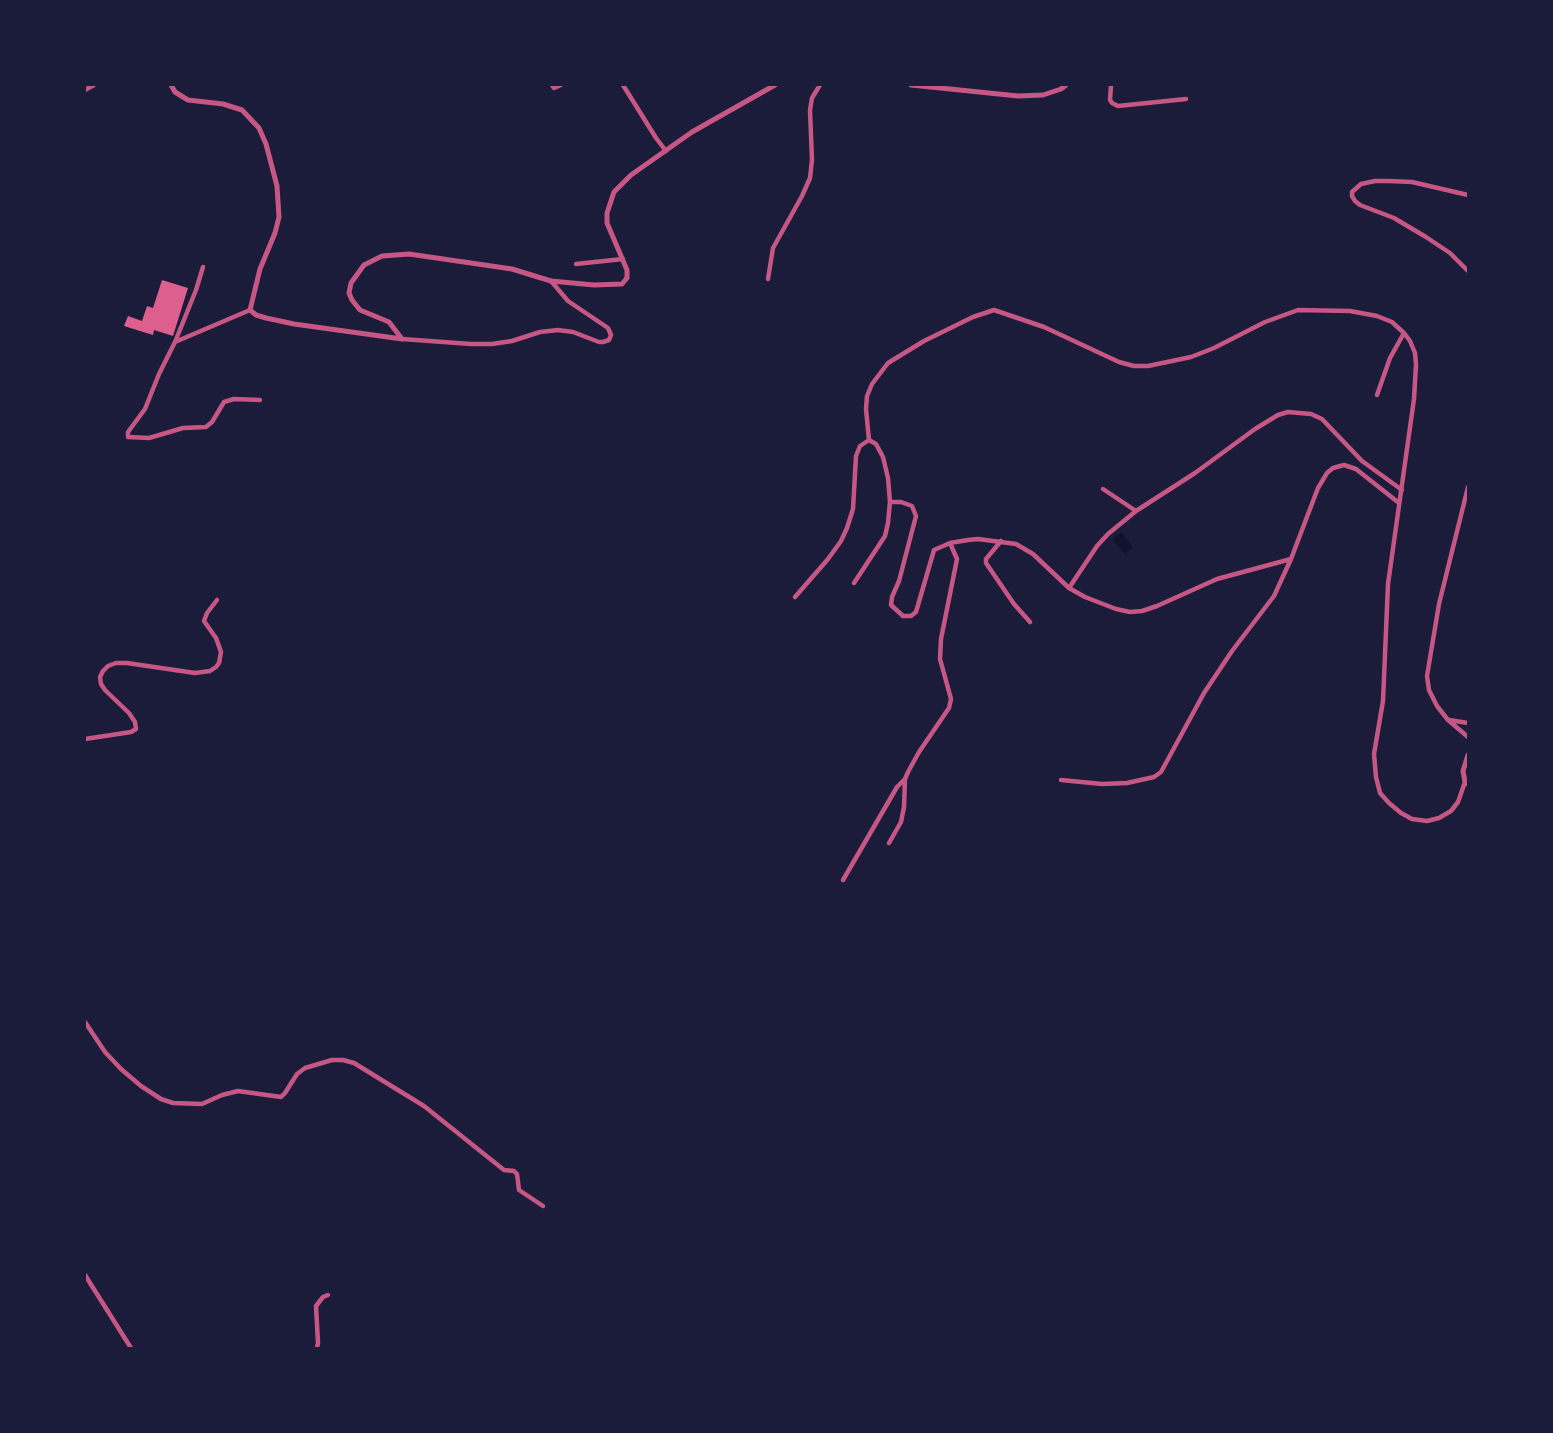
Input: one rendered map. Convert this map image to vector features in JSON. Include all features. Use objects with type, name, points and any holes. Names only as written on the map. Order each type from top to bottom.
[{"type":"street","points":[[85,90],[94,85]]},
{"type":"street","points":[[171,85],[175,92],[188,100],[223,104],[242,110],[259,128],[266,144],[277,186],[279,217],[275,233],[260,269],[250,310]]},
{"type":"street","points":[[552,85],[554,88],[561,85]]},
{"type":"street","points":[[623,85],[656,138],[666,150]]},
{"type":"street","points":[[402,339],[389,322],[360,310],[352,300],[349,292],[351,283],[364,264],[374,258],[395,254],[421,256],[512,269],[551,281],[594,285],[622,284],[626,282],[628,275],[607,223],[609,203],[614,192],[622,182],[692,132],[775,85]]},
{"type":"street","points":[[768,279],[773,248],[810,178],[812,160],[810,110],[812,98],[820,85]]},
{"type":"street","points":[[911,85],[1018,96],[1043,95],[1061,89],[1066,85]]},
{"type":"street","points":[[1111,85],[1110,100],[1118,106],[1186,99]]},
{"type":"street","points":[[1468,194],[1412,182],[1389,180],[1361,184],[1352,192],[1355,202],[1394,218],[1426,237],[1450,253],[1468,271]]},
{"type":"street","points":[[576,264],[623,259]]},
{"type":"street","points":[[203,267],[175,342],[159,374],[145,409],[128,432],[128,437],[149,438],[183,428],[206,427],[212,422],[224,402],[260,400]]},
{"type":"street","points":[[175,342],[250,310],[266,318],[294,324],[402,339],[492,344],[512,341],[540,332],[558,330],[574,332],[599,342],[609,340],[611,335],[608,328],[568,301],[551,281]]},
{"type":"street","points":[[868,440],[867,396],[876,378],[888,362],[973,317],[994,310],[1044,327],[1119,362],[1134,366],[1148,366],[1191,356],[1214,348],[1265,322],[1298,310],[1333,310],[1370,315],[1392,322],[1410,341],[1415,353],[1416,380],[1388,584],[1383,701],[1374,754],[1376,777],[1380,793],[1388,804],[1412,819],[1427,821],[1439,818],[1450,811],[1458,802],[1467,783],[1463,771],[1468,755]]},
{"type":"street","points":[[1377,395],[1390,358],[1404,333]]},
{"type":"street","points":[[1069,588],[1097,546],[1108,534],[1136,511],[1195,473],[1278,415],[1288,412],[1311,414],[1322,419],[1362,460],[1402,490]]},
{"type":"street","points":[[854,583],[884,536],[888,523],[890,502],[888,478],[883,457],[876,444],[868,440]]},
{"type":"street","points":[[795,597],[841,541],[853,509],[856,456],[860,446],[868,440]]},
{"type":"street","points":[[1061,780],[1102,784],[1127,783],[1154,777],[1161,772],[1204,693],[1232,651],[1274,596],[1291,559],[1318,488],[1327,473],[1333,468],[1344,465],[1356,469],[1400,503]]},
{"type":"street","points":[[1468,486],[1439,604],[1427,676],[1429,690],[1442,714],[1468,737]]},
{"type":"street","points":[[1103,490],[1136,511]]},
{"type":"street","points":[[890,502],[901,502],[912,506],[916,516],[899,581],[892,597],[891,605],[902,616],[911,616],[916,612],[934,550],[950,543],[978,539],[1016,544],[1033,554],[1069,588],[1085,597],[1116,609],[1136,612],[1157,606],[1217,579],[1291,559]]},
{"type":"street","points":[[1001,542],[986,559],[986,563],[1014,604],[1030,622]]},
{"type":"street","points":[[843,880],[897,787],[905,779],[919,752],[949,708],[951,699],[940,658],[941,639],[957,559],[950,543]]},
{"type":"street","points":[[85,739],[131,732],[136,729],[135,722],[129,713],[104,690],[101,684],[100,677],[108,666],[116,663],[127,663],[195,673],[210,671],[216,667],[219,663],[221,652],[216,638],[204,621],[206,613],[217,600]]},
{"type":"street","points":[[1448,720],[1468,723]]},
{"type":"street","points":[[889,843],[901,822],[906,793],[905,779]]},
{"type":"street","points":[[85,1022],[105,1052],[121,1069],[141,1086],[173,1103],[202,1104],[222,1095],[238,1091],[281,1097],[297,1074],[304,1068],[332,1060],[354,1063],[424,1106],[504,1170],[514,1171],[517,1174],[519,1190],[525,1196],[543,1206]]},
{"type":"street","points":[[85,1276],[131,1348]]},
{"type":"street","points":[[317,1348],[316,1306],[322,1297],[328,1294]]},
{"type":"shaded area","points":[[1121,532],[1133,547],[1125,554],[1113,540]]},
{"type":"building","points":[[162,280],[188,288],[173,336],[154,330],[153,335],[124,326],[128,316],[142,321],[147,306],[153,308]]}]
